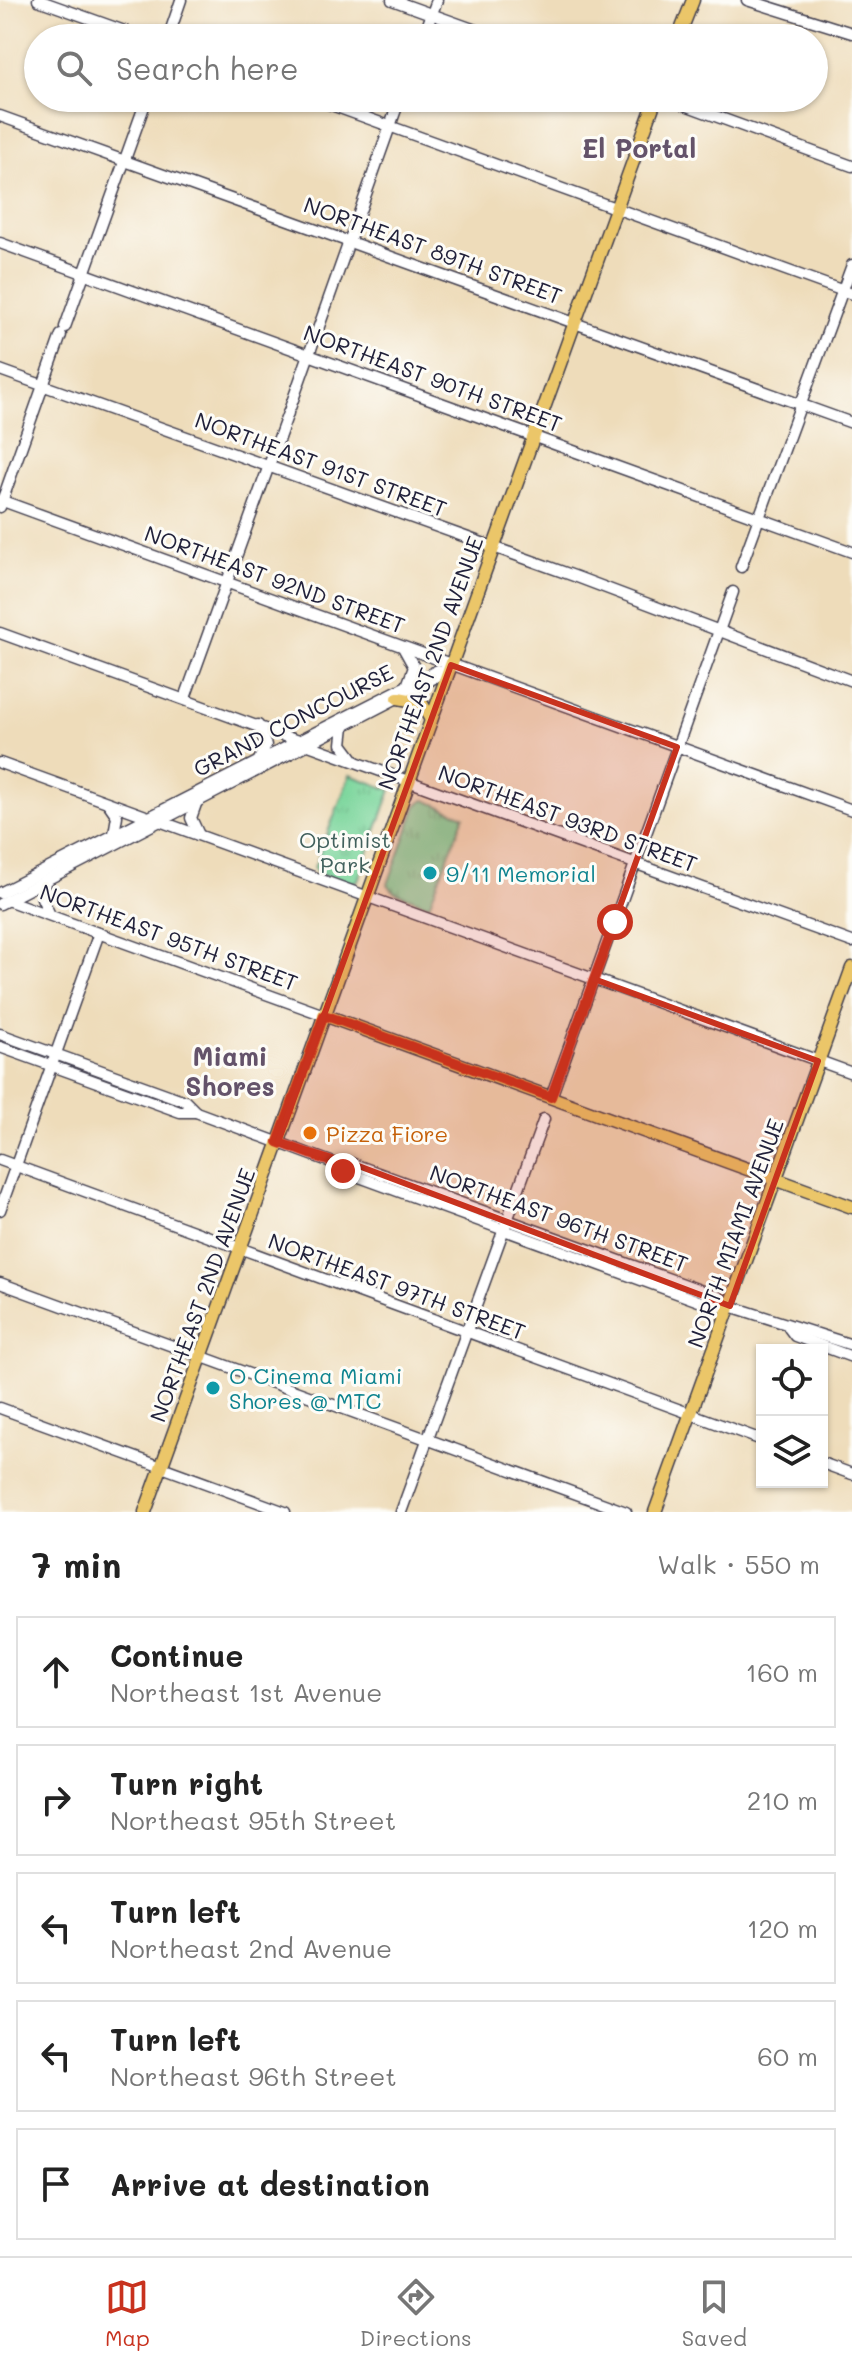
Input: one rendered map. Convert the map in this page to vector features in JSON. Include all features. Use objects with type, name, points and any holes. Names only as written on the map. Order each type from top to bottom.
[{"type":"main road","points":[[684,24],[693,0]]},
{"type":"main road","name":"NORTHEAST 2ND AVENUE","points":[[145,1512],[651,112]]},
{"type":"main road","points":[[398,698],[421,702],[431,720]]},
{"type":"main road","name":"NORTH MIAMI AVENUE","points":[[655,1512],[852,968]]},
{"type":"main road","name":"NORTHEAST 95TH STREET","points":[[324,1015],[852,1207]]},
{"type":"street","points":[[38,0],[105,24]]},
{"type":"street","points":[[173,24],[181,0]]},
{"type":"street","points":[[392,0],[459,24]]},
{"type":"street","points":[[428,24],[437,0]]},
{"type":"street","points":[[747,0],[823,24]]},
{"type":"street","points":[[828,25],[852,33]]},
{"type":"street","points":[[1,502],[142,112]]},
{"type":"street","points":[[351,112],[847,293]]},
{"type":"street","points":[[185,698],[351,242],[395,112]]},
{"type":"street","points":[[704,112],[852,166]]},
{"type":"street","name":"NORTHEAST 89TH STREET","points":[[0,116],[852,423]]},
{"type":"street","name":"NORTHEAST 90TH STREET","points":[[0,243],[852,552]]},
{"type":"street","points":[[741,567],[801,405],[847,293],[852,265]]},
{"type":"street","name":"NORTHEAST 91ST STREET","points":[[0,370],[493,547],[852,681]]},
{"type":"street","name":"NORTHEAST 92ND STREET","points":[[1,502],[852,810]]},
{"type":"street","points":[[551,1097],[733,592]]},
{"type":"street","name":"NORTHEAST 93RD STREET","points":[[0,633],[852,942]]},
{"type":"street","points":[[402,647],[413,661],[408,683]]},
{"type":"street","name":"GRAND CONCOURSE","points":[[2,899],[114,834],[408,683],[451,665]]},
{"type":"street","name":"GRAND CONCOURSE","points":[[2,899],[45,882],[398,698],[451,665]]},
{"type":"street","points":[[258,725],[266,745],[259,760]]},
{"type":"street","points":[[344,726],[342,744],[356,761]]},
{"type":"street","points":[[0,763],[852,1073]]},
{"type":"street","points":[[107,802],[117,816],[114,834]]},
{"type":"street","points":[[196,803],[191,818],[199,835]]},
{"type":"street","points":[[45,882],[42,898],[50,915]]},
{"type":"street","name":"NORTHEAST 95TH STREET","points":[[2,899],[324,1015]]},
{"type":"street","points":[[0,1210],[99,933]]},
{"type":"street","name":"NORTHEAST 96TH STREET","points":[[0,1034],[54,1060]]},
{"type":"street","name":"NORTHEAST 96TH STREET","points":[[0,1047],[54,1060],[185,1101],[196,1112],[339,1165],[348,1162],[505,1225],[719,1297],[730,1306],[789,1328]]},
{"type":"street","points":[[401,1512],[544,1119]]},
{"type":"street","name":"NORTHEAST 97TH STREET","points":[[0,1160],[756,1438]]},
{"type":"street","points":[[0,1283],[626,1512]]},
{"type":"street","points":[[852,1345],[799,1326],[789,1328],[795,1336],[852,1357]]},
{"type":"street","points":[[0,1408],[285,1512]]},
{"type":"street","points":[[828,1465],[852,1474]]},
{"type":"highlighted area","points":[[451,665],[677,747],[594,979],[818,1061],[730,1306],[348,1162],[278,1142]]},
{"type":"green space","name":"Optimist Park","points":[[350,775],[391,790],[358,880],[348,885],[317,873],[314,868]]},
{"type":"green space","points":[[425,800],[464,816],[429,905],[394,892],[388,884],[417,805]]},
{"type":"place","name":"9/11 Memorial","points":[[430,873]]},
{"type":"place","name":"Pizza Fiore","points":[[310,1133]]},
{"type":"place","name":"O Cinema Miami Shores @ MTC","points":[[213,1388]]},
{"type":"district","name":"El Portal","points":[[639,148]]},
{"type":"district","name":"Miami Shores","points":[[230,1071]]},
{"type":"route","points":[[343,1171],[339,1165],[278,1142],[324,1015],[551,1097],[615,922]]}]
